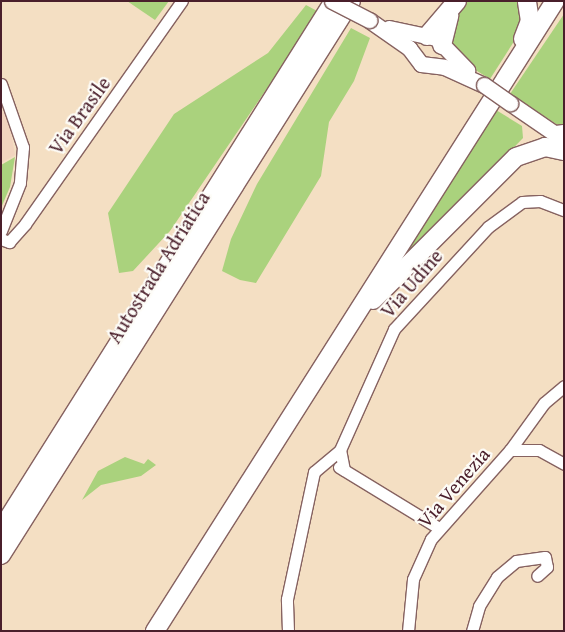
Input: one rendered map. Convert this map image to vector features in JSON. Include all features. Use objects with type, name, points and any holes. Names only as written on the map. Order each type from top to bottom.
[{"type":"highway","name":"Autostrada Adriatica","points":[[1,530],[333,1]]},
{"type":"highway","name":"Autostrada Adriatica","points":[[1,555],[351,1]]},
{"type":"highway","points":[[512,69],[512,56],[530,21],[527,1]]},
{"type":"highway","points":[[155,631],[555,1]]},
{"type":"highway","points":[[531,39],[562,1]]},
{"type":"highway","points":[[434,42],[454,6]]},
{"type":"highway","points":[[348,325],[516,157],[562,140]]},
{"type":"main road","points":[[333,1],[370,20],[434,42],[484,85],[562,140]]},
{"type":"main road","points":[[370,20],[425,65],[435,64],[484,85]]},
{"type":"main road","points":[[415,57],[414,47],[434,42]]},
{"type":"main road","points":[[434,42],[435,64]]},
{"type":"street","name":"Via Brasile","points":[[1,239],[8,242],[19,231],[182,1]]},
{"type":"street","points":[[1,84],[23,147],[20,183],[1,231]]},
{"type":"street","name":"Via Udine","points":[[340,450],[394,328],[438,279],[488,227],[522,202],[540,201],[564,210]]},
{"type":"street","name":"Via Venezia","points":[[408,631],[415,572],[439,528],[510,450],[527,424],[564,386]]},
{"type":"street","points":[[288,631],[287,599],[314,472],[324,461],[340,450],[344,470]]},
{"type":"street","points":[[510,450],[539,450],[564,464]]},
{"type":"street","points":[[324,461],[344,470],[439,528]]},
{"type":"street","points":[[472,631],[480,606],[497,577],[516,561],[545,557],[547,567],[537,576]]},
{"type":"shaded area","points":[[7,110],[15,155],[1,163],[1,113]]},
{"type":"green space","points":[[127,1],[169,1],[155,20]]},
{"type":"green space","points":[[465,1],[521,1],[524,5],[520,32],[490,79],[456,58],[447,32]]},
{"type":"green space","points":[[306,5],[319,12],[170,231],[133,271],[119,273],[108,213],[174,114],[268,53]]},
{"type":"green space","points":[[564,14],[564,129],[510,94]]},
{"type":"green space","points":[[351,28],[370,38],[354,81],[329,122],[321,176],[256,283],[240,280],[222,271],[231,239],[257,184]]},
{"type":"green space","points":[[496,110],[522,126],[523,138],[397,268]]},
{"type":"green space","points":[[15,157],[10,187],[1,208],[1,165]]},
{"type":"green space","points":[[125,457],[144,464],[148,459],[156,465],[141,476],[101,485],[82,500],[98,471]]}]
